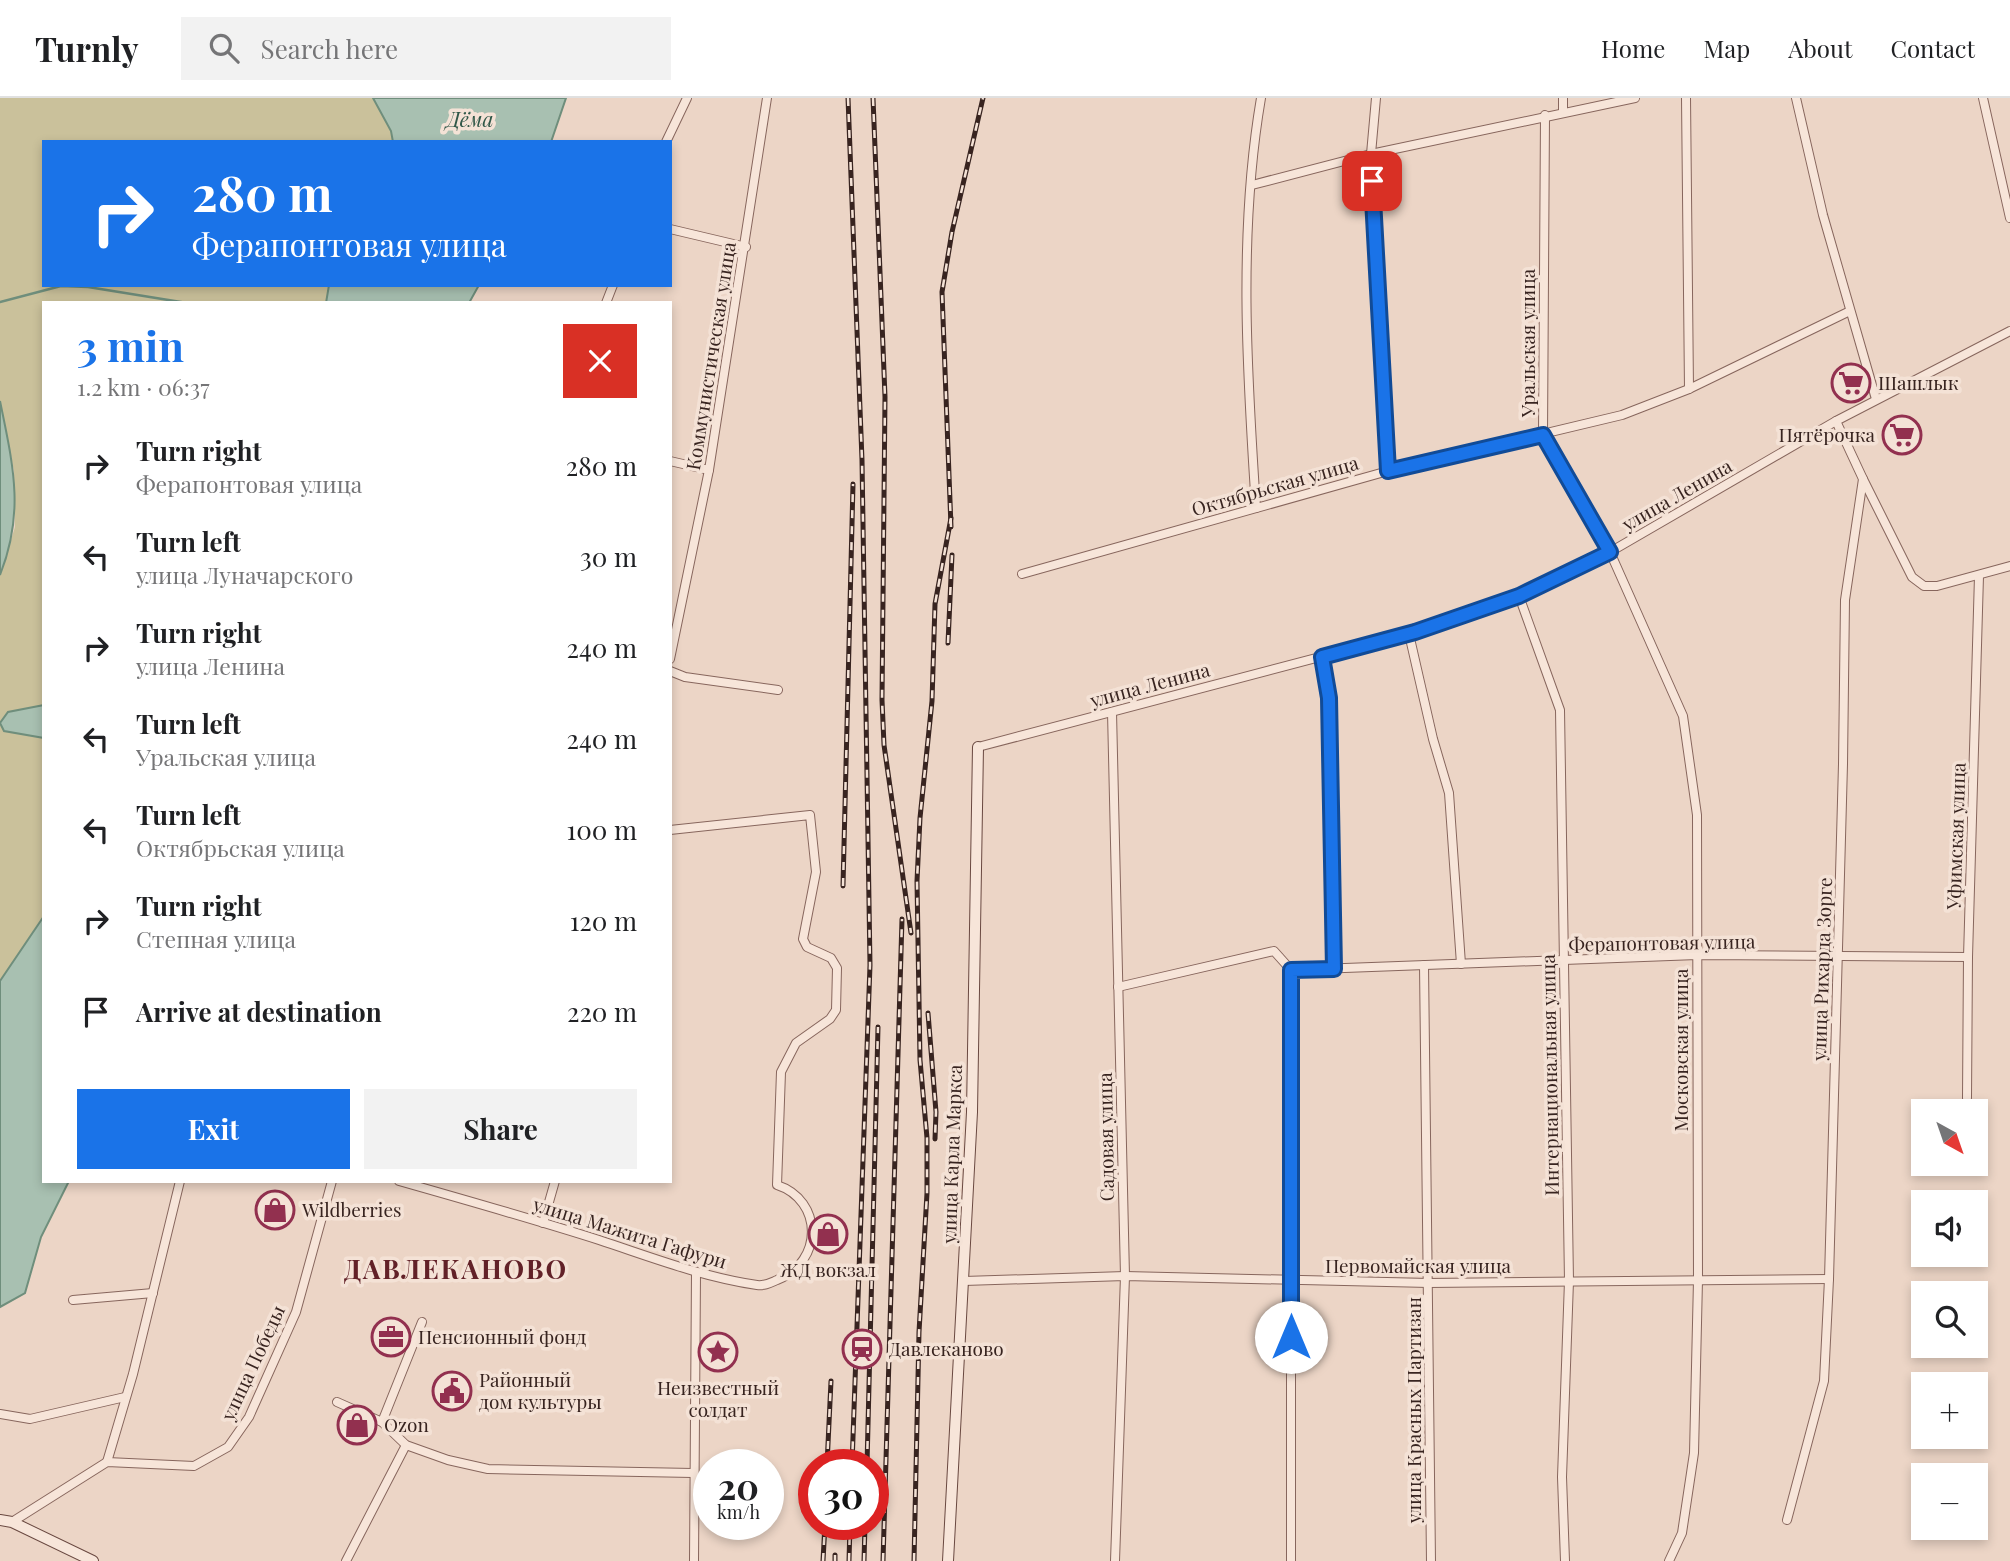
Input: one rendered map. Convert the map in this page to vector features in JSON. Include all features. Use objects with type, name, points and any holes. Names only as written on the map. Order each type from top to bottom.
[{"type":"street","points":[[667,140],[687,98]]},
{"type":"street","name":"Коммунистическая улица","points":[[672,649],[709,470],[746,247],[767,98]]},
{"type":"street","points":[[1256,508],[1245,344],[1252,149],[1261,98]]},
{"type":"street","points":[[1377,98],[1371,155],[1388,471]]},
{"type":"street","points":[[1563,98],[1563,111]]},
{"type":"street","points":[[1252,185],[1545,115],[1634,98]]},
{"type":"street","points":[[1686,98],[1689,389]]},
{"type":"street","points":[[1796,98],[1823,215],[1876,399]]},
{"type":"street","points":[[1983,98],[2010,218]]},
{"type":"street","name":"Уральская улица","points":[[1545,115],[1543,435],[1610,552]]},
{"type":"street","points":[[672,229],[746,247]]},
{"type":"street","name":"Октябрьская улица","points":[[1022,574],[1388,471],[1622,415],[1689,389],[1850,311]]},
{"type":"street","name":"улица Ленина","points":[[978,747],[1409,634],[1519,596],[1610,552],[1836,421],[2010,331]]},
{"type":"street","points":[[1836,421],[1912,577],[1924,586],[1937,586],[2010,566]]},
{"type":"street","points":[[672,461],[709,470]]},
{"type":"street","name":"улица Рихарда Зорге","points":[[1787,1520],[1824,1381],[1829,1279],[1845,600],[1863,479]]},
{"type":"street","name":"Московская улица","points":[[1610,552],[1683,716],[1697,815],[1698,1280],[1694,1453],[1682,1534],[1669,1561]]},
{"type":"street","name":"Уфимская улица","points":[[1967,1098],[1968,957],[1979,576]]},
{"type":"street","name":"Интернациональная улица","points":[[1519,596],[1560,710],[1569,1281],[1562,1477],[1565,1561]]},
{"type":"street","points":[[1409,634],[1433,739],[1449,793],[1461,964]]},
{"type":"street","points":[[1322,657],[1329,698],[1334,969]]},
{"type":"street","points":[[672,672],[685,677],[778,690]]},
{"type":"street","name":"Садовая улица","points":[[1112,712],[1125,1276],[1115,1561]]},
{"type":"street","name":"улица Карла Маркса","points":[[948,1561],[972,1112],[978,747]]},
{"type":"street","name":"улица Мажита Гафури","points":[[406,1183],[543,1223],[696,1273],[766,1285],[787,1276],[801,1266],[812,1247],[809,1217],[791,1190],[777,1185],[781,1072],[796,1044],[830,1019],[836,1010],[837,968],[831,958],[807,947],[803,939],[816,872],[810,815],[672,830]]},
{"type":"street","points":[[1118,987],[1274,951],[1291,970],[1291,1561]]},
{"type":"street","name":"Ферапонтовая улица","points":[[1291,970],[1697,956],[1968,957]]},
{"type":"street","name":"улица Красных Партизан","points":[[1424,965],[1431,1561]]},
{"type":"street","points":[[6,1521],[107,1462],[180,1183]]},
{"type":"street","name":"улица Победы","points":[[107,1462],[194,1466],[228,1447],[249,1417],[296,1312],[331,1183]]},
{"type":"street","points":[[543,1223],[554,1183]]},
{"type":"street","points":[[693,1449],[696,1273]]},
{"type":"street","name":"Первомайская улица","points":[[964,1281],[1125,1276],[1429,1283],[1829,1279]]},
{"type":"street","points":[[73,1300],[153,1293]]},
{"type":"street","points":[[382,1422],[422,1322]]},
{"type":"street","points":[[0,1414],[30,1419],[125,1397]]},
{"type":"street","points":[[337,1402],[382,1422],[406,1445],[448,1460],[488,1469],[693,1473]]},
{"type":"street","points":[[346,1561],[406,1445]]},
{"type":"street","points":[[6,1521],[93,1561]]},
{"type":"street","points":[[694,1540],[694,1561]]},
{"type":"shaded area","points":[[0,98],[373,98],[391,131],[393,140],[42,140],[42,287],[329,287],[326,301],[42,301],[42,919],[0,981],[0,575],[15,527],[14,471],[0,401]]},
{"type":"water","name":"Дёма","points":[[373,98],[566,98],[552,140],[393,140],[391,131]]},
{"type":"water","points":[[329,287],[478,287],[470,301],[326,301]]},
{"type":"water","points":[[0,401],[12,468],[14,509],[8,552],[0,575]]},
{"type":"water","points":[[42,705],[42,738],[4,731],[0,723],[8,712]]},
{"type":"water","points":[[42,919],[42,1183],[68,1183],[41,1237],[25,1293],[0,1307],[0,981]]},
{"type":"waterway","points":[[0,302],[57,287]]},
{"type":"waterway","points":[[88,287],[175,301]]},
{"type":"railway","points":[[848,98],[862,460],[870,965],[853,1449]]},
{"type":"railway","points":[[873,98],[885,397],[882,700],[884,745],[911,933]]},
{"type":"railway","points":[[951,527],[942,292],[952,232],[983,98]]},
{"type":"railway","points":[[843,886],[853,484]]},
{"type":"railway","points":[[914,1561],[919,1332],[927,1193],[927,1138],[920,1060],[917,881],[920,818],[932,701],[935,604],[951,518]]},
{"type":"railway","points":[[948,643],[952,555]]},
{"type":"railway","points":[[883,1561],[902,919]]},
{"type":"railway","points":[[928,1013],[936,1112],[935,1139]]},
{"type":"railway","points":[[867,1449],[878,1027]]},
{"type":"railway","points":[[828,1449],[831,1381]]},
{"type":"railway","points":[[823,1561],[824,1540]]},
{"type":"railway","points":[[849,1561],[850,1540]]},
{"type":"railway","points":[[864,1561],[865,1540]]},
{"type":"railway","points":[[835,1555],[835,1561]]},
{"type":"place","name":"Шашлык","points":[[1851,383]]},
{"type":"place","name":"Пятёрочка","points":[[1902,435]]},
{"type":"place","name":"Wildberries","points":[[275,1210]]},
{"type":"place","name":"ЖД вокзал","points":[[828,1234]]},
{"type":"place","name":"Пенсионный фонд","points":[[391,1337]]},
{"type":"place","name":"Давлеканово","points":[[862,1349]]},
{"type":"place","name":"Неизвестный солдат","points":[[718,1352]]},
{"type":"place","name":"Районный дом культуры","points":[[452,1391]]},
{"type":"place","name":"Ozon","points":[[357,1425]]},
{"type":"district","name":"ДАВЛЕКАНОВО","points":[[456,1270]]},
{"type":"route","points":[[1291,1337],[1291,970],[1334,969],[1329,698],[1322,657],[1415,632],[1519,596],[1610,552],[1543,435],[1388,471],[1372,181]]}]
